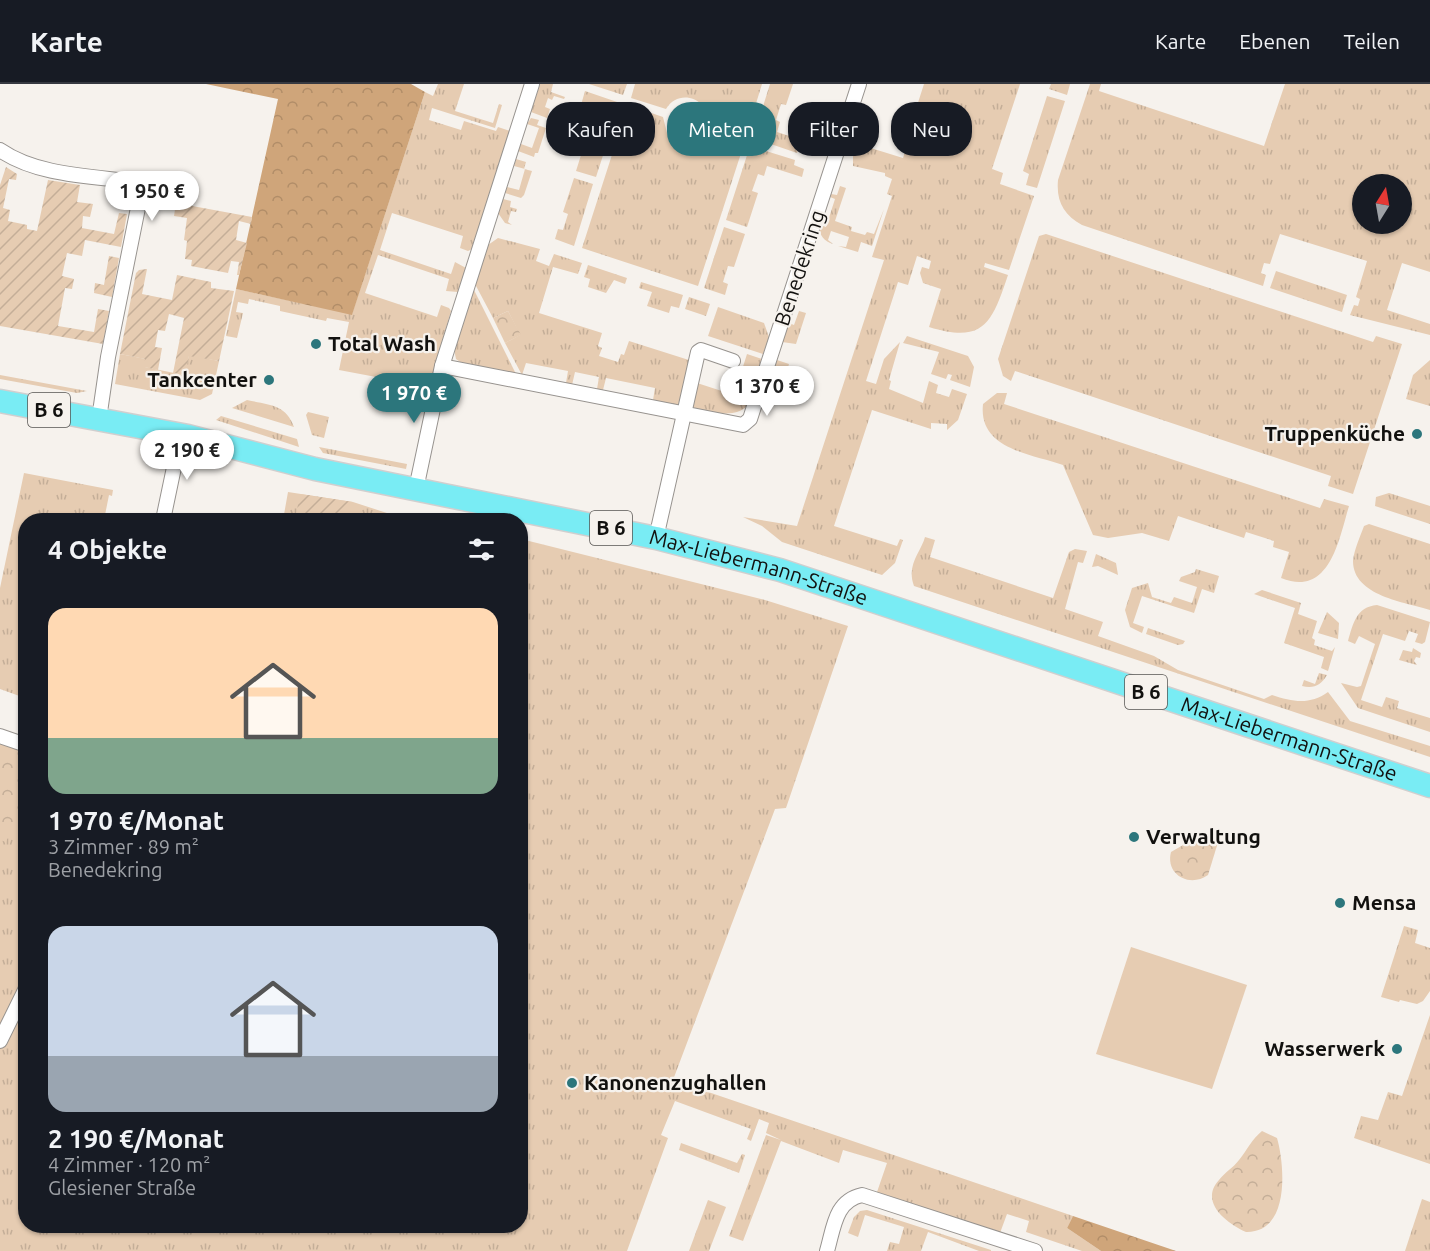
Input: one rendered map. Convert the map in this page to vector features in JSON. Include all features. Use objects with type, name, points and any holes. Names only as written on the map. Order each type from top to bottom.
[{"type":"main road","name":"Max-Liebermann-Straße","points":[[0,401],[181,434],[315,469],[656,538],[780,570],[1430,786]]},
{"type":"street","points":[[416,489],[442,366],[532,84]]},
{"type":"street","name":"Benedekring","points":[[442,366],[743,424],[750,419],[860,84]]},
{"type":"street","points":[[0,150],[14,160],[45,169],[143,183],[108,357],[99,419]]},
{"type":"street","points":[[656,538],[699,351],[734,361]]},
{"type":"street","points":[[164,513],[181,434]]},
{"type":"street","points":[[0,736],[18,742]]},
{"type":"street","points":[[0,1041],[18,1004]]},
{"type":"street","points":[[827,1251],[841,1208],[847,1199],[862,1195],[1035,1251]]},
{"type":"green space","points":[[206,84],[411,84],[425,92],[352,315],[236,289],[278,99]]},
{"type":"green space","points":[[438,84],[464,84],[455,111],[493,123],[499,104],[502,105],[495,128],[432,108],[429,120],[461,130],[464,121],[496,131],[498,127],[510,131],[472,249],[468,251],[460,248],[463,236],[392,213],[380,250],[451,274],[455,262],[466,268],[458,292],[446,291],[449,279],[378,255],[365,293],[437,317],[441,305],[449,308],[451,311],[429,387],[339,370],[349,322],[327,318],[326,321],[280,311],[280,306],[249,299],[248,304],[238,302],[236,312],[243,313],[237,338],[226,336],[236,289],[352,314],[425,92],[433,96]]},
{"type":"green space","points":[[540,84],[553,84],[551,92],[565,97],[564,99],[554,96],[552,100],[548,98],[545,107],[546,118],[531,112]]},
{"type":"green space","points":[[589,84],[627,84],[623,95]]},
{"type":"green space","points":[[635,84],[762,84],[756,102],[699,102],[686,97],[667,102],[666,109],[655,106],[655,102],[644,102],[631,98]]},
{"type":"green space","points":[[770,84],[793,84],[786,105],[781,104],[776,120],[776,102],[764,102]]},
{"type":"green space","points":[[924,84],[1020,84],[992,169],[1003,173],[1000,184],[1034,196],[1009,270],[985,263],[984,267],[1008,275],[997,306],[983,325],[974,331],[948,332],[929,327],[941,289],[923,283],[920,273],[922,267],[929,269],[931,261],[917,256],[908,285],[898,282],[866,381],[876,384],[884,359],[900,342],[889,380],[891,381],[889,389],[923,403],[929,381],[938,385],[936,393],[949,397],[952,389],[967,394],[958,420],[947,430],[947,424],[931,423],[931,429],[872,410],[834,526],[897,546],[900,539],[903,540],[895,563],[882,575],[782,542],[762,526],[743,517],[797,526],[884,260],[872,257],[892,196],[887,194],[892,179],[885,176],[885,173],[853,166],[853,156],[879,156],[879,151],[903,158],[904,156],[972,156],[972,102],[918,102]]},
{"type":"green space","points":[[1051,84],[1070,84],[1067,95],[1049,89]]},
{"type":"green space","points":[[1090,84],[1101,84],[1099,91],[1264,146],[1285,84],[1430,84],[1430,272],[1402,263],[1387,310],[1430,324],[1430,335],[1350,315],[1354,305],[1358,306],[1360,299],[1356,297],[1367,261],[1280,234],[1270,264],[1264,263],[1261,273],[1266,275],[1263,286],[1082,225],[1070,217],[1062,207],[1058,180]]},
{"type":"green space","points":[[585,91],[617,102],[582,102]]},
{"type":"green space","points":[[1047,96],[1065,101],[1037,188],[1026,185],[1029,174],[1023,171]]},
{"type":"green space","points":[[655,114],[663,117],[667,133],[667,156],[740,156],[698,286],[582,248],[612,156],[655,156]]},
{"type":"green space","points":[[531,118],[539,120],[537,125],[546,128],[538,153],[535,153],[534,157],[518,151],[521,144],[532,148],[539,128],[527,124]]},
{"type":"green space","points":[[776,120],[780,122],[777,132],[788,136],[788,150],[776,146]]},
{"type":"green space","points":[[776,154],[795,160],[794,165],[804,169],[802,177],[767,166],[764,176],[758,174],[752,191],[758,193],[747,227],[726,220],[747,156],[776,156]]},
{"type":"green space","points":[[581,156],[603,156],[596,177],[576,171]]},
{"type":"green space","points":[[516,159],[526,162],[524,169],[514,166]]},
{"type":"green space","points":[[6,167],[17,174],[16,180],[9,179],[3,208],[10,210],[8,221],[27,225],[27,229],[37,231],[48,180],[80,185],[77,202],[93,204],[90,217],[83,216],[82,228],[114,234],[119,213],[127,214],[121,247],[85,240],[82,256],[67,253],[62,276],[74,279],[72,289],[65,288],[58,326],[94,332],[98,309],[109,311],[103,344],[0,326],[0,185]]},
{"type":"green space","points":[[525,169],[532,171],[524,195],[521,198],[505,193],[507,187],[519,190]]},
{"type":"green space","points":[[574,178],[593,184],[574,246],[555,239],[558,229],[563,230],[568,214],[563,212]]},
{"type":"green space","points":[[840,186],[846,188],[835,221],[852,227],[851,231],[865,235],[867,232],[874,234],[884,209],[872,246],[861,242],[858,252],[838,246],[846,247],[849,237],[831,231],[828,240],[833,244],[827,242],[820,232],[820,225],[826,227],[835,199],[830,197],[831,194],[837,195]]},
{"type":"green space","points":[[503,199],[511,201],[510,207],[517,209],[516,212],[511,211],[508,222],[512,225],[505,223],[498,213]]},
{"type":"green space","points":[[176,203],[252,217],[251,224],[239,221],[236,240],[247,243],[239,275],[237,275],[239,262],[231,261],[228,273],[191,266],[192,260],[185,259],[187,241],[184,240],[187,218],[174,216]]},
{"type":"green space","points":[[724,227],[745,234],[734,267],[728,266],[723,282],[728,284],[725,295],[704,288]]},
{"type":"green space","points":[[1046,234],[1373,342],[1376,336],[1402,344],[1353,494],[1328,486],[1331,476],[1015,371],[1011,381],[1003,376],[998,359],[1039,236]]},
{"type":"green space","points":[[498,238],[540,249],[536,261],[549,266],[554,254],[582,263],[578,274],[553,267],[539,313],[602,333],[598,346],[602,348],[599,356],[618,362],[621,354],[624,355],[629,341],[692,361],[678,405],[653,400],[655,388],[606,378],[603,390],[597,389],[599,377],[575,372],[572,385],[566,383],[568,371],[526,363],[522,375],[505,343],[520,335],[508,311],[493,318],[475,284],[488,245]]},
{"type":"green space","points":[[109,256],[119,258],[112,297],[94,293],[95,283],[104,285]]},
{"type":"green space","points":[[588,265],[627,278],[625,284],[614,280],[606,293],[588,287],[590,279],[584,277]]},
{"type":"green space","points":[[147,269],[142,294],[172,300],[177,275],[211,282],[211,288],[234,291],[219,361],[189,356],[185,375],[173,373],[184,318],[169,314],[165,331],[158,330],[155,347],[162,348],[158,370],[144,367],[145,359],[120,354],[136,273]]},
{"type":"green space","points":[[1276,271],[1347,295],[1342,312],[1270,288]]},
{"type":"green space","points":[[641,282],[683,295],[679,308],[671,306],[669,313],[647,306],[652,292],[639,288]]},
{"type":"green space","points":[[474,290],[516,374],[463,364],[456,359],[454,349]]},
{"type":"green space","points":[[689,297],[710,304],[706,316],[685,309]]},
{"type":"green space","points":[[718,307],[764,323],[769,337],[763,354],[708,336]]},
{"type":"green space","points":[[508,311],[521,335],[505,343],[493,318]]},
{"type":"green space","points":[[799,311],[806,313],[796,344],[782,342],[789,323],[794,325]]},
{"type":"green space","points":[[907,336],[968,356],[974,367],[970,387],[950,380],[952,375],[948,374],[946,379],[931,374],[939,352],[903,343]]},
{"type":"green space","points":[[120,354],[146,359],[145,367],[184,375],[189,355],[219,361],[212,394],[200,400],[115,384]]},
{"type":"green space","points":[[747,354],[762,359],[747,406],[734,413],[726,413],[686,406],[694,382],[734,395]]},
{"type":"green space","points":[[777,360],[789,364],[781,391],[788,394],[787,398],[775,392],[770,382]]},
{"type":"green space","points":[[1430,360],[1430,406],[1406,399],[1413,375]]},
{"type":"green space","points":[[0,375],[87,391],[77,393],[0,379]]},
{"type":"green space","points":[[997,393],[1007,393],[1004,404],[1320,508],[1324,499],[1349,506],[1330,562],[1311,580],[1298,582],[1281,578],[1289,552],[1273,547],[1274,541],[1246,532],[1244,538],[1178,516],[1169,541],[1142,533],[1108,538],[1093,535],[1063,465],[1022,453],[998,440],[989,431],[984,419],[983,404]]},
{"type":"green space","points":[[247,400],[276,407],[291,419],[294,427],[232,408]]},
{"type":"green space","points":[[308,412],[329,417],[324,438],[312,435],[306,415]]},
{"type":"green space","points":[[221,416],[297,439],[299,447],[216,420]]},
{"type":"green space","points":[[319,447],[407,464],[406,469],[323,453]]},
{"type":"green space","points":[[24,473],[113,490],[112,496],[109,495],[105,513],[18,513],[18,695],[0,689],[0,588]]},
{"type":"green space","points":[[288,492],[353,502],[387,513],[284,513]]},
{"type":"green space","points":[[1389,493],[1430,506],[1430,524],[1375,506],[1376,497]]},
{"type":"green space","points":[[300,494],[353,502],[349,513],[296,513]]},
{"type":"green space","points":[[1369,524],[1430,544],[1430,610],[1382,596],[1371,590],[1355,573],[1353,561],[1356,548],[1364,526]]},
{"type":"green space","points":[[925,537],[935,540],[930,557],[1053,598],[1069,552],[1075,549],[1087,551],[1083,563],[1078,562],[1065,609],[1103,622],[1098,636],[1154,656],[1178,670],[1264,699],[1272,695],[1294,701],[1308,701],[1328,692],[1350,721],[1430,746],[1430,757],[914,586],[913,565]]},
{"type":"green space","points":[[528,541],[765,600],[848,626],[786,808],[775,809],[673,1080],[1073,1216],[1067,1228],[1101,1251],[1082,1251],[1026,1232],[1029,1221],[1007,1214],[1000,1233],[877,1192],[887,1163],[843,1150],[839,1163],[781,1141],[743,1241],[729,1236],[766,1135],[781,1140],[766,1133],[769,1123],[759,1119],[751,1141],[747,1139],[751,1129],[675,1101],[661,1135],[668,1138],[627,1251],[0,1251],[0,742],[18,748],[18,1233],[528,1233]]},
{"type":"green space","points":[[1096,554],[1116,563],[1118,575],[1098,566],[1092,567]]},
{"type":"green space","points":[[1196,569],[1219,576],[1214,593],[1202,589],[1194,613],[1142,596],[1133,623],[1144,627],[1142,633],[1130,627],[1125,610],[1132,588],[1148,583],[1152,597],[1171,603],[1174,597],[1192,603],[1197,587],[1179,581],[1181,577],[1195,572]]},
{"type":"green space","points":[[1262,590],[1301,603],[1298,614],[1317,621],[1312,638],[1315,640],[1314,645],[1332,651],[1335,647],[1328,671],[1321,668],[1324,657],[1284,643],[1295,608],[1254,594]]},
{"type":"green space","points":[[1377,605],[1430,622],[1425,642],[1422,644],[1415,642],[1418,634],[1409,631],[1405,641],[1383,634],[1361,700],[1382,707],[1386,697],[1399,701],[1397,708],[1430,718],[1430,732],[1358,708],[1341,683],[1361,686],[1375,644],[1359,636],[1355,644],[1348,641],[1356,617],[1364,609]]},
{"type":"green space","points":[[1327,612],[1339,623],[1338,639],[1318,633]]},
{"type":"green space","points":[[1148,628],[1185,641],[1178,645],[1146,634]]},
{"type":"green space","points":[[1413,648],[1421,653],[1420,658],[1416,657],[1414,661],[1417,665],[1399,660],[1403,650],[1412,652]]},
{"type":"green space","points":[[1319,673],[1327,675],[1320,684],[1310,687],[1302,686],[1304,680],[1315,684]]},
{"type":"green space","points":[[0,742],[18,748],[18,813],[6,842],[0,840]]},
{"type":"green space","points":[[1211,835],[1219,839],[1208,875],[1201,879],[1187,880],[1175,873],[1170,860],[1171,852],[1197,837]]},
{"type":"green space","points":[[1404,926],[1418,930],[1415,943],[1430,948],[1430,991],[1423,1001],[1417,1004],[1381,997]]},
{"type":"green space","points":[[1131,947],[1247,985],[1212,1089],[1096,1054]]},
{"type":"green space","points":[[1430,1015],[1430,1164],[1354,1138],[1361,1116],[1378,1120],[1388,1092],[1402,1096]]},
{"type":"green space","points":[[1262,1131],[1277,1138],[1282,1165],[1281,1196],[1271,1222],[1260,1229],[1246,1232],[1223,1217],[1213,1204],[1212,1196],[1219,1180],[1237,1163]]},
{"type":"green space","points":[[681,1143],[737,1163],[742,1154],[745,1155],[739,1173],[679,1150]]},
{"type":"green space","points":[[1422,1199],[1430,1202],[1430,1251],[1405,1251]]},
{"type":"green space","points":[[708,1200],[726,1207],[709,1251],[689,1251]]},
{"type":"green space","points":[[867,1210],[991,1251],[979,1251],[928,1232],[921,1251],[887,1251],[890,1242],[899,1244],[904,1227],[865,1215],[858,1237],[848,1233],[854,1217],[860,1211]]},
{"type":"green space","points":[[1073,1216],[1176,1251],[1101,1251],[1067,1228]]},
{"type":"place","name":"Total Wash","points":[[316,344]]},
{"type":"place","name":"Tankcenter","points":[[269,380]]},
{"type":"place","name":"Truppenküche","points":[[1417,434]]},
{"type":"place","name":"Verwaltung","points":[[1134,837]]},
{"type":"place","name":"Mensa","points":[[1340,903]]},
{"type":"place","name":"Wasserwerk","points":[[1397,1049]]},
{"type":"place","name":"Kanonenzughallen","points":[[572,1083]]}]
